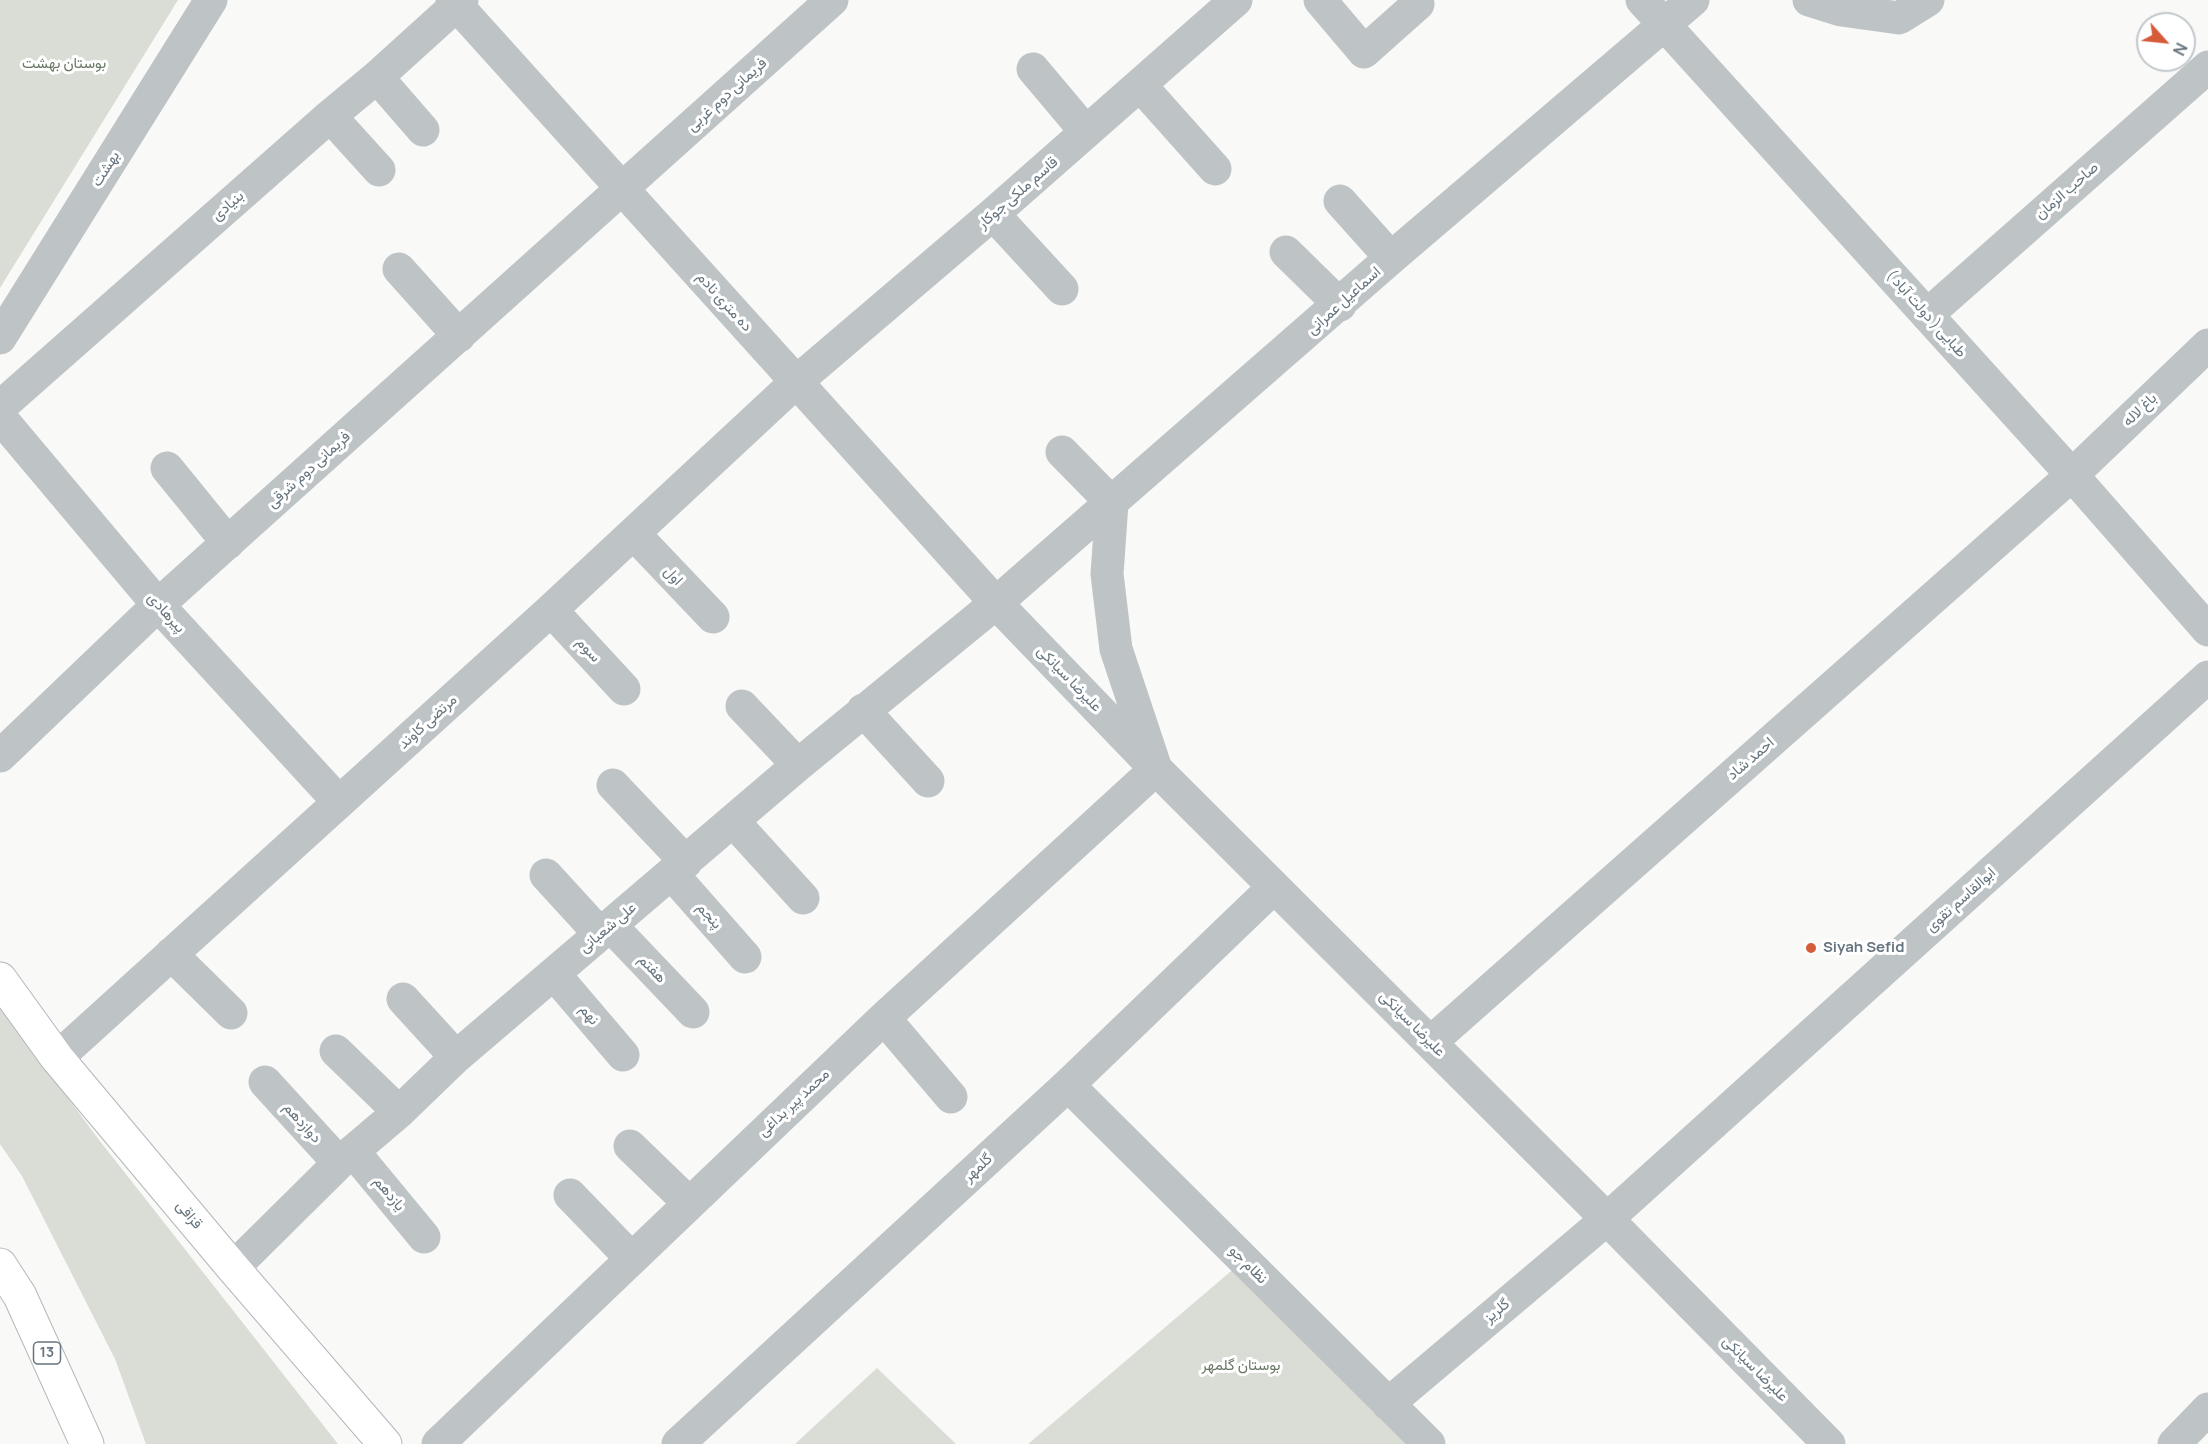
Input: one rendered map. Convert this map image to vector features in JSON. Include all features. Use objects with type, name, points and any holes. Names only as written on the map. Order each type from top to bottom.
[{"type":"main road","name":"قزاقی","points":[[0,979],[57,1058],[233,1268],[385,1444]]},
{"type":"main road","name":"13","points":[[0,1264],[20,1296],[87,1444]]},
{"type":"street","name":"بهشت","points":[[0,338],[211,0]]},
{"type":"street","name":"فریمانی دوم غربی","points":[[622,189],[832,0]]},
{"type":"street","name":"قاسم ملکی جوکار","points":[[796,382],[993,214],[1236,0]]},
{"type":"street","points":[[1320,0],[1364,52],[1418,4]]},
{"type":"street","name":"طبایی ( دولت آباد )","points":[[1642,0],[2072,475],[2208,630]]},
{"type":"street","name":"اسماعیل عمرانی","points":[[996,603],[1392,258],[1693,0]]},
{"type":"street","points":[[1809,0],[1840,10],[1899,18],[1929,0]]},
{"type":"street","name":"ده متری نادم","points":[[457,2],[622,189],[996,603]]},
{"type":"street","name":"بنیادی","points":[[0,407],[377,77],[457,2]]},
{"type":"street","name":"صاحب الزمان","points":[[1927,315],[2208,67]]},
{"type":"street","points":[[1033,69],[1086,132]]},
{"type":"street","points":[[377,77],[423,130]]},
{"type":"street","points":[[1140,85],[1215,169]]},
{"type":"street","points":[[330,116],[379,170]]},
{"type":"street","name":"فریمانی دوم شرقی","points":[[0,756],[158,605],[622,189]]},
{"type":"street","points":[[1341,201],[1392,258]]},
{"type":"street","points":[[993,214],[1062,289]]},
{"type":"street","points":[[1286,252],[1340,305]]},
{"type":"street","points":[[399,269],[459,336]]},
{"type":"street","name":"باغ لاله","points":[[2072,475],[2208,345]]},
{"type":"street","name":"مرتضی کاوند","points":[[57,1058],[551,610],[796,382]]},
{"type":"street","name":"پیرهادی","points":[[0,417],[158,605],[339,802]]},
{"type":"street","points":[[1062,452],[1112,503],[1107,574],[1116,649],[1156,769]]},
{"type":"street","points":[[167,468],[228,543]]},
{"type":"street","name":"احمد شاد","points":[[1431,1042],[2072,475]]},
{"type":"street","name":"اول","points":[[634,534],[713,617]]},
{"type":"street","name":"علی شعبانی","points":[[233,1268],[346,1157],[399,1112],[456,1057],[863,710],[996,603]]},
{"type":"street","name":"علیرضا سیانکی","points":[[996,603],[1156,769],[1431,1042],[1829,1444]]},
{"type":"street","name":"سوم","points":[[551,610],[624,689]]},
{"type":"street","name":"ابوالقاسم تقوی","points":[[1607,1219],[2208,677]]},
{"type":"street","points":[[742,706],[798,765]]},
{"type":"street","points":[[863,710],[928,781]]},
{"type":"street","name":"محمد پیر بداغی","points":[[438,1444],[884,1018],[1156,769]]},
{"type":"street","name":"پنجم","points":[[613,785],[679,868],[745,957]]},
{"type":"street","points":[[733,821],[803,898]]},
{"type":"street","name":"هفتم","points":[[546,875],[693,1012]]},
{"type":"street","name":"گلمهر","points":[[678,1444],[1068,1085],[1274,886]]},
{"type":"street","points":[[171,954],[231,1013]]},
{"type":"street","name":"نهم","points":[[554,974],[623,1055]]},
{"type":"street","points":[[403,999],[456,1057]]},
{"type":"street","points":[[884,1018],[951,1097]]},
{"type":"street","points":[[336,1051],[399,1112]]},
{"type":"street","name":"دوازدهم","points":[[265,1082],[346,1157]]},
{"type":"street","name":"نظام جو","points":[[1068,1085],[1429,1444]]},
{"type":"street","points":[[630,1146],[689,1203]]},
{"type":"street","name":"یازدهم","points":[[346,1157],[424,1237]]},
{"type":"street","points":[[570,1195],[631,1258]]},
{"type":"street","name":"گلریز","points":[[1388,1404],[1607,1219]]},
{"type":"street","points":[[2174,1444],[2208,1409]]},
{"type":"green space","name":"بوستان بهشت","points":[[0,0],[178,0],[0,288]]},
{"type":"green space","points":[[0,1005],[96,1136],[338,1444],[146,1444],[115,1359],[22,1176],[0,1144]]},
{"type":"green space","name":"بوستان گلمهر","points":[[1243,1261],[1436,1444],[1028,1444]]},
{"type":"green space","points":[[877,1368],[956,1444],[795,1444]]},
{"type":"place","name":"Siyah Sefid","points":[[1811,948]]}]
